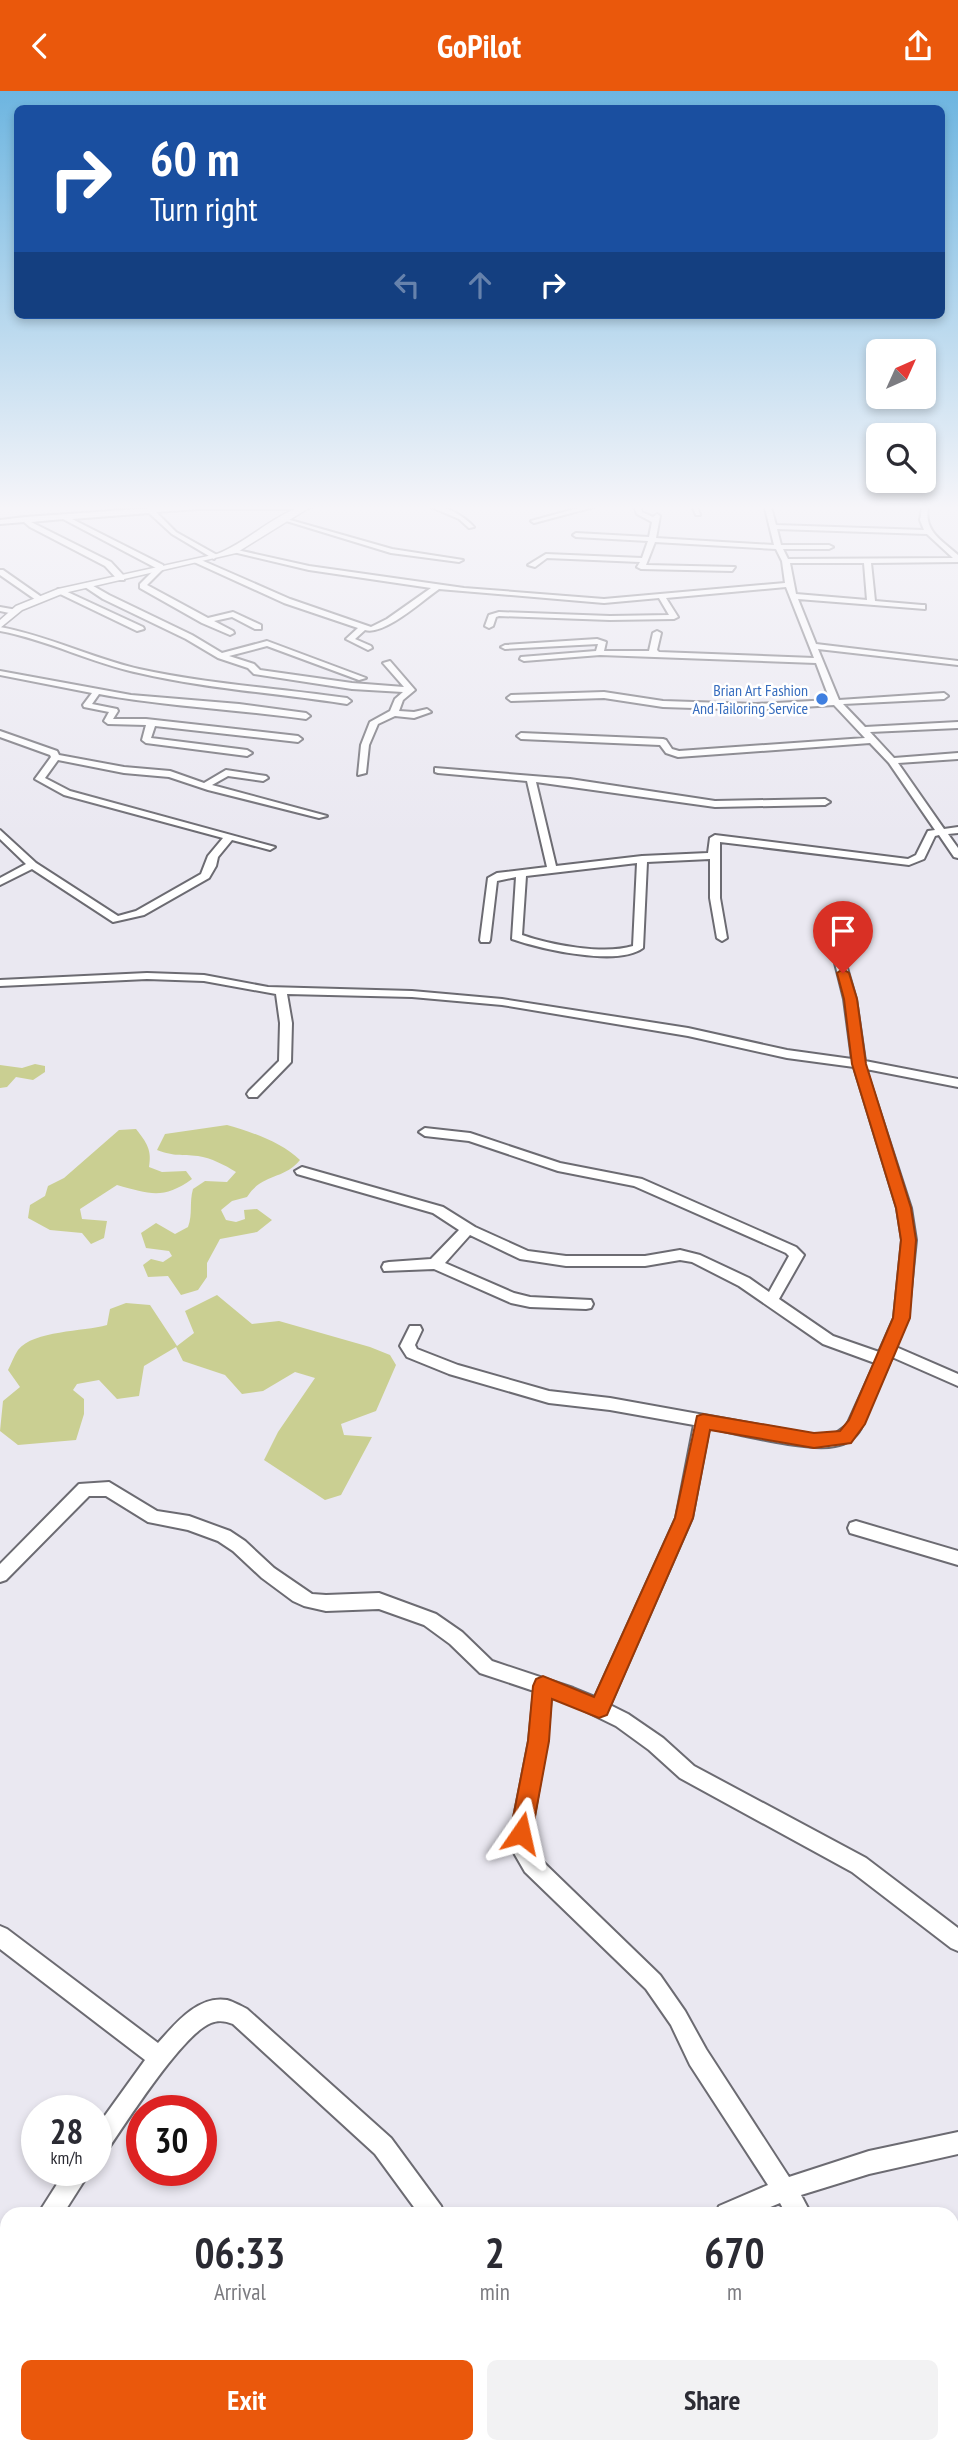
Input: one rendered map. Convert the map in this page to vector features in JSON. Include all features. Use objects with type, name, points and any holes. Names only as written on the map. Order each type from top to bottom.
[{"type":"street","points":[[12,614],[0,627],[42,637],[65,649],[140,671],[232,688],[274,690],[347,701]]},
{"type":"street","points":[[109,614],[139,629]]},
{"type":"street","points":[[142,614],[221,656],[248,665],[257,672],[352,686],[411,690]]},
{"type":"street","points":[[193,614],[230,633]]},
{"type":"street","points":[[205,621],[234,614]]},
{"type":"street","points":[[235,614],[258,627]]},
{"type":"street","points":[[325,614],[372,629],[399,614]]},
{"type":"street","points":[[489,626],[493,615],[498,614]]},
{"type":"street","points":[[504,614],[610,618],[674,617],[672,614]]},
{"type":"street","points":[[800,614],[835,701],[892,761],[958,855]]},
{"type":"street","points":[[363,628],[349,639],[368,648]]},
{"type":"street","points":[[656,654],[653,651],[657,633]]},
{"type":"street","points":[[505,647],[597,641],[602,642],[600,653]]},
{"type":"street","points":[[221,656],[267,643],[362,678]]},
{"type":"street","points":[[811,646],[958,663]]},
{"type":"street","points":[[524,659],[600,653],[818,661]]},
{"type":"street","points":[[387,663],[411,690]]},
{"type":"street","points":[[0,673],[29,676],[96,693],[306,716]]},
{"type":"street","points":[[394,713],[399,699],[411,690]]},
{"type":"street","points":[[96,693],[86,705],[114,711],[108,721],[298,739]]},
{"type":"street","points":[[511,698],[604,695],[701,707],[756,707],[944,697]]},
{"type":"street","points":[[360,773],[365,745],[374,722],[394,713],[414,715],[426,712]]},
{"type":"street","points":[[151,724],[146,740],[247,753]]},
{"type":"street","points":[[862,730],[958,726]]},
{"type":"street","points":[[0,734],[22,744],[51,751],[56,757],[124,770],[170,774],[205,786],[322,816]]},
{"type":"street","points":[[522,736],[663,741],[669,751],[678,754],[872,740]]},
{"type":"street","points":[[892,761],[958,756]]},
{"type":"street","points":[[56,757],[40,778],[43,782],[82,799],[141,811],[270,847]]},
{"type":"street","points":[[438,770],[531,778],[715,804],[825,802]]},
{"type":"street","points":[[205,786],[226,773],[263,778]]},
{"type":"street","points":[[531,778],[552,869]]},
{"type":"street","points":[[722,938],[715,898],[714,839],[909,862],[920,856],[931,833],[958,830]]},
{"type":"street","points":[[0,834],[32,866],[114,919],[123,920],[205,876],[211,866],[212,856],[230,836]]},
{"type":"street","points":[[485,940],[494,878],[642,859],[713,856]]},
{"type":"street","points":[[521,873],[516,937],[539,944],[625,952],[638,948],[642,859]]},
{"type":"street","points":[[0,882],[32,866]]},
{"type":"street","points":[[415,1330],[408,1350],[454,1370],[549,1397],[610,1404],[814,1441],[841,1439],[852,1430],[901,1318],[909,1240],[904,1208],[859,1064],[850,999],[836,947]]},
{"type":"street","points":[[0,983],[147,976],[204,978],[281,991],[412,994],[502,1002],[688,1032],[787,1054],[859,1064],[958,1083]]},
{"type":"street","points":[[253,1094],[285,1062],[286,1023],[281,991]]},
{"type":"street","points":[[425,1132],[470,1137],[558,1167],[637,1182],[791,1250],[797,1255],[771,1300]]},
{"type":"street","points":[[302,1171],[438,1210],[516,1253],[547,1259],[645,1261],[680,1255],[695,1258],[744,1282],[828,1340],[886,1354],[958,1380]]},
{"type":"street","points":[[435,1263],[464,1231],[470,1230]]},
{"type":"street","points":[[389,1267],[435,1263],[511,1298],[530,1303],[586,1304]]},
{"type":"street","points":[[599,1708],[684,1518],[703,1421]]},
{"type":"street","points":[[0,1575],[85,1489],[109,1489],[154,1517],[189,1523],[224,1536],[299,1596],[326,1603],[387,1603],[436,1623],[486,1667],[599,1708],[649,1738],[687,1772],[859,1865],[958,1941]]},
{"type":"street","points":[[856,1528],[958,1558]]},
{"type":"street","points":[[543,1686],[538,1741],[521,1833],[524,1853],[532,1864],[653,1982],[795,2207]]},
{"type":"street","points":[[0,1936],[160,2058]]},
{"type":"street","points":[[112,2125],[160,2058],[188,2025],[208,2011],[230,2010],[240,2016],[383,2146],[428,2207]]},
{"type":"street","points":[[742,2207],[782,2188],[923,2148],[958,2143]]},
{"type":"street","points":[[54,2207],[69,2186]]},
{"type":"green space","points":[[35,1064],[45,1066],[45,1072],[33,1080],[16,1077],[7,1087],[0,1088],[0,1065],[22,1068]]},
{"type":"green space","points":[[227,1125],[275,1143],[300,1160],[287,1171],[259,1184],[247,1197],[232,1201],[221,1210],[226,1220],[236,1222],[245,1219],[244,1210],[257,1209],[272,1220],[257,1232],[220,1239],[207,1263],[207,1277],[198,1290],[181,1295],[168,1276],[148,1277],[143,1265],[151,1259],[163,1262],[172,1256],[169,1251],[146,1248],[141,1233],[156,1223],[175,1234],[188,1227],[193,1189],[205,1181],[227,1182],[236,1172],[203,1157],[157,1150],[165,1134]]},
{"type":"green space","points":[[136,1129],[148,1147],[149,1167],[162,1172],[186,1171],[192,1179],[164,1193],[139,1191],[117,1185],[80,1209],[82,1219],[107,1221],[104,1238],[91,1244],[82,1233],[50,1230],[28,1218],[30,1205],[45,1196],[48,1186],[64,1178],[119,1130]]},
{"type":"green space","points":[[217,1295],[252,1324],[279,1321],[390,1355],[396,1365],[376,1411],[341,1424],[344,1435],[372,1437],[341,1495],[325,1500],[264,1460],[278,1432],[315,1378],[295,1372],[263,1391],[242,1394],[225,1375],[183,1361],[176,1347],[144,1366],[139,1396],[117,1399],[99,1380],[77,1384],[73,1390],[84,1399],[84,1414],[76,1440],[18,1445],[0,1431],[3,1401],[20,1387],[8,1370],[18,1350],[25,1343],[47,1335],[107,1325],[110,1309],[126,1303],[150,1305],[177,1346],[194,1333],[185,1311]]},
{"type":"place","name":"Brian Art Fashion And Tailoring Service","points":[[822,699]]},
{"type":"route","points":[[521,1833],[538,1741],[543,1686],[599,1708],[684,1518],[703,1421],[814,1441],[845,1438],[856,1424],[901,1318],[909,1240],[904,1208],[859,1064],[850,999],[843,973]]}]
